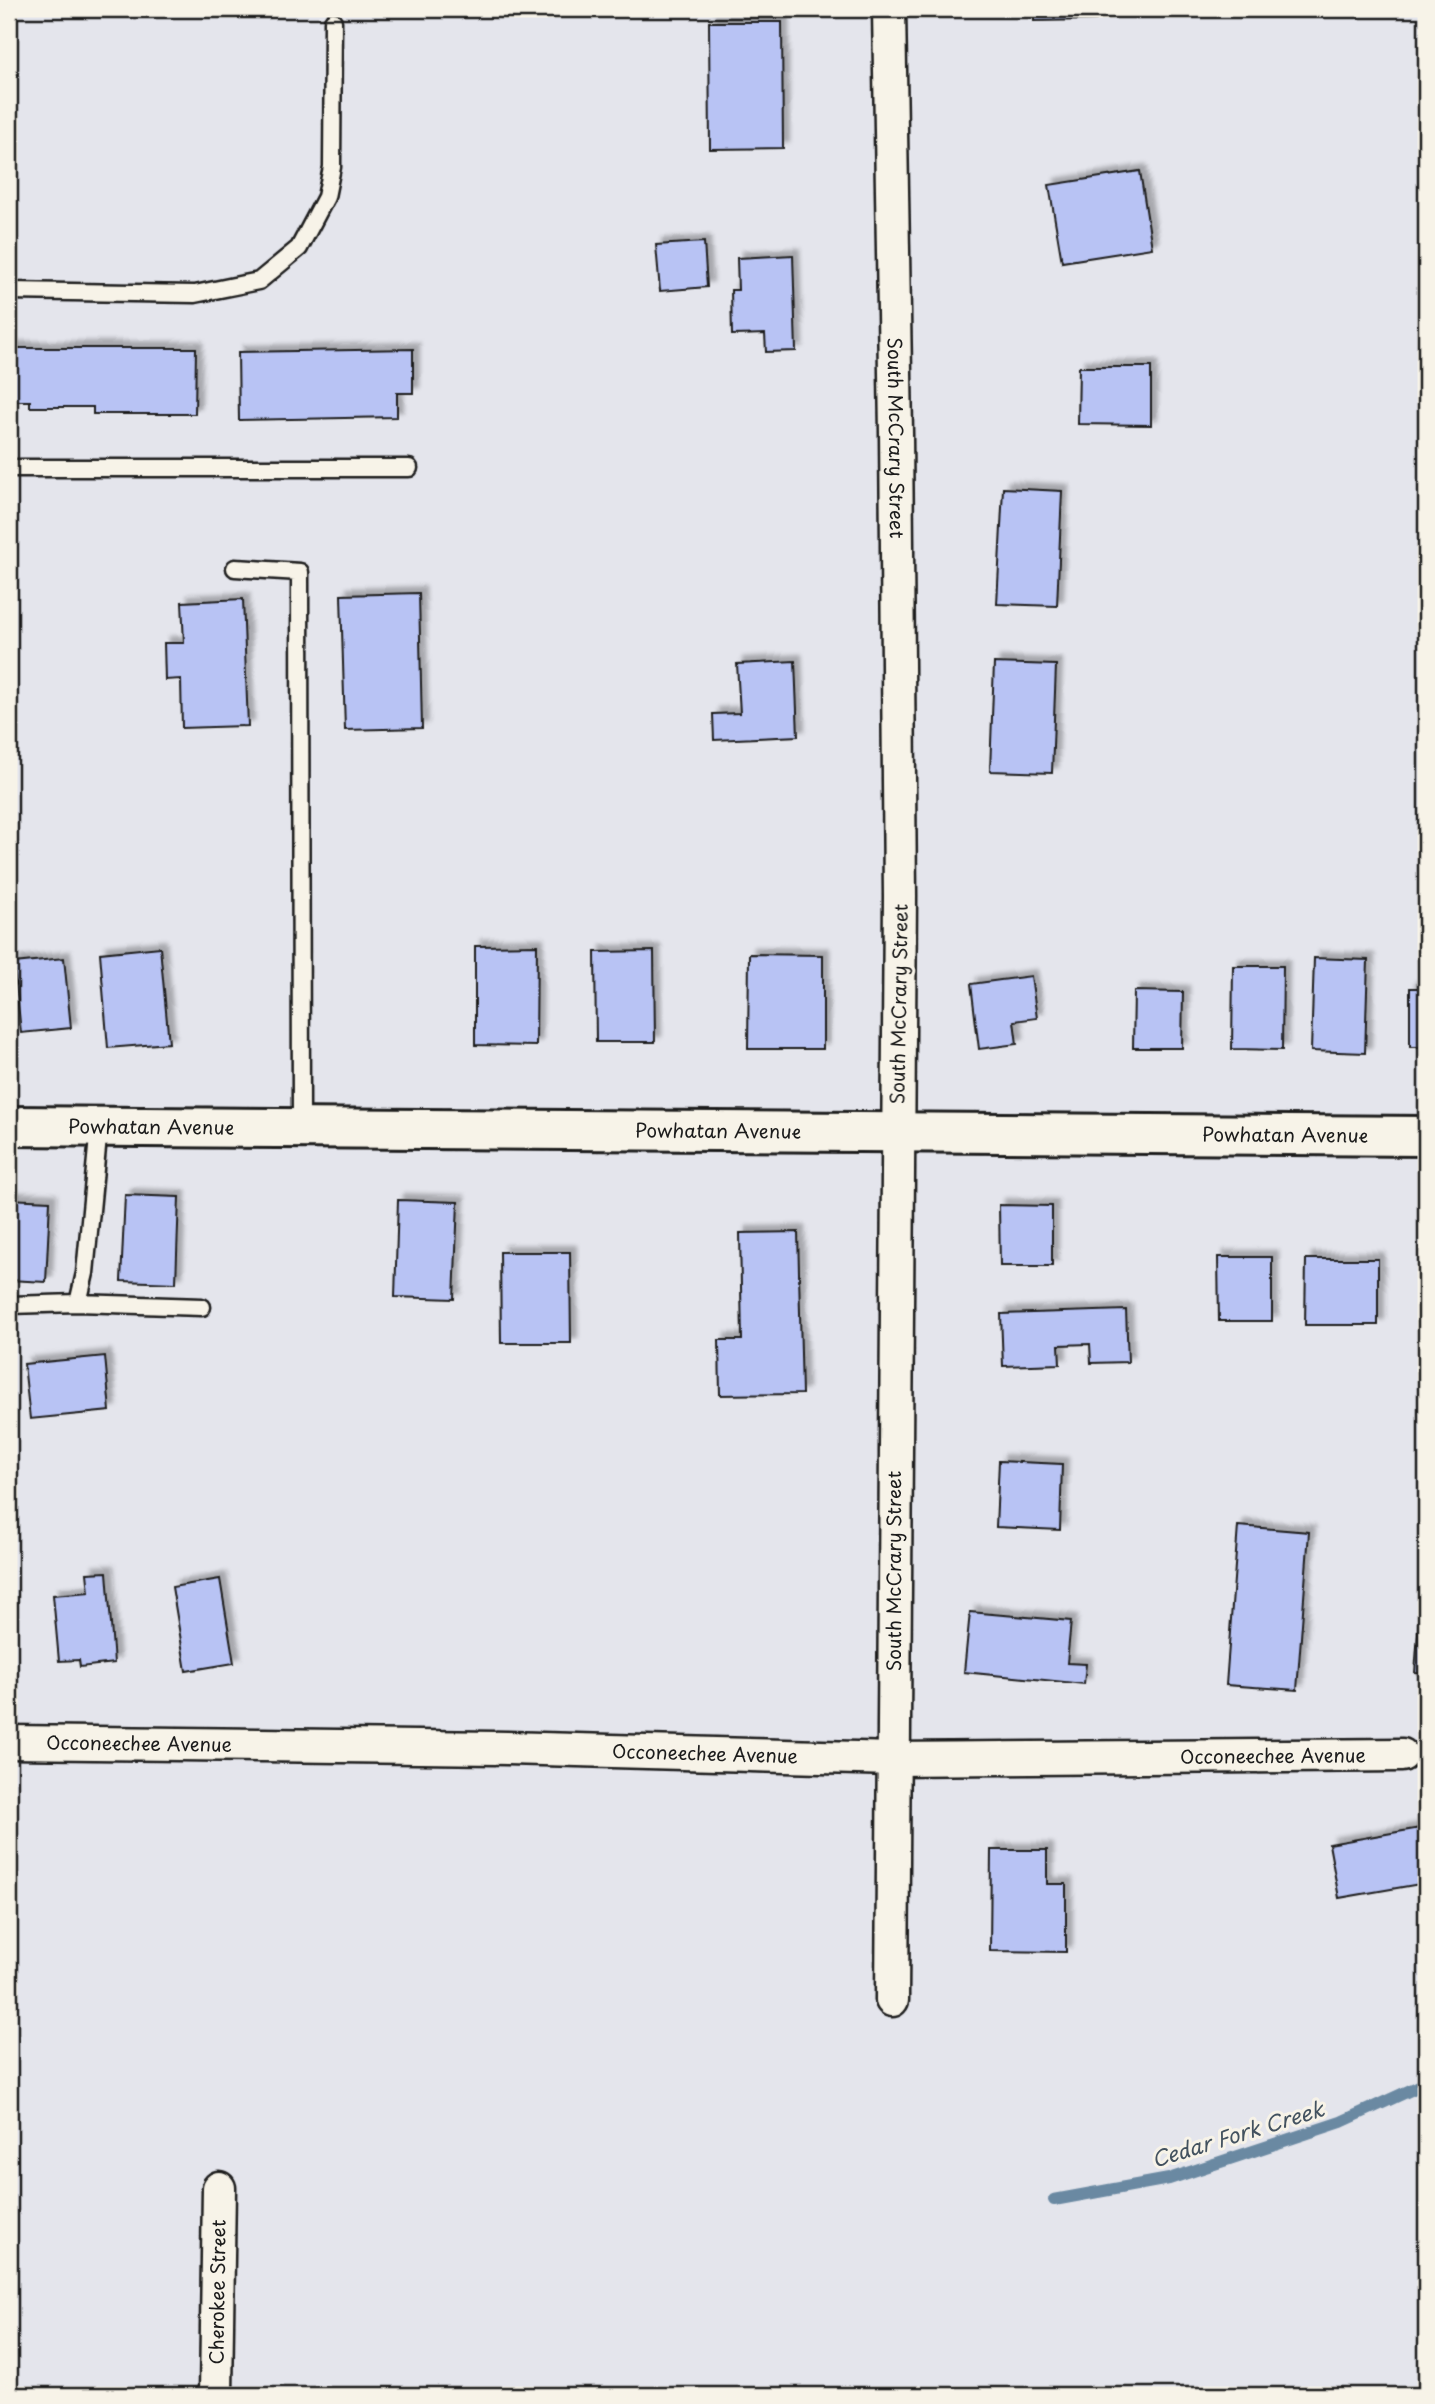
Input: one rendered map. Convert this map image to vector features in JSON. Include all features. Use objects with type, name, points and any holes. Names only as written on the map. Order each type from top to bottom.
[{"type":"street","name":"South McCrary Street","points":[[889,9],[901,896],[892,2000]]},
{"type":"street","name":"Powhatan Avenue","points":[[9,1126],[1426,1136]]},
{"type":"street","name":"Occoneechee Avenue","points":[[9,1742],[507,1748],[893,1759],[1402,1755]]},
{"type":"street","name":"Cherokee Street","points":[[216,2395],[219,2188]]},
{"type":"lane","points":[[9,291],[195,294],[258,281],[299,248],[326,197],[332,167],[333,21]]},
{"type":"lane","points":[[9,468],[409,468]]},
{"type":"lane","points":[[235,568],[300,572],[301,1128]]},
{"type":"lane","points":[[78,1303],[85,1273],[99,1127]]},
{"type":"lane","points":[[9,1305],[78,1303],[202,1307]]},
{"type":"building","points":[[1034,9],[1095,9],[1096,20],[1034,21]]},
{"type":"building","points":[[709,22],[782,22],[783,148],[710,149]]},
{"type":"building","points":[[1140,171],[1152,248],[1062,262],[1049,185]]},
{"type":"building","points":[[704,242],[707,287],[660,291],[656,245]]},
{"type":"building","points":[[793,255],[796,351],[766,352],[765,334],[732,335],[731,290],[738,290],[737,258]]},
{"type":"building","points":[[9,348],[196,348],[195,414],[93,414],[93,407],[30,407],[30,401],[9,401]]},
{"type":"building","points":[[413,349],[413,393],[397,393],[397,417],[239,420],[238,352]]},
{"type":"building","points":[[1079,367],[1151,367],[1151,425],[1078,424]]},
{"type":"building","points":[[1003,488],[1062,491],[1057,606],[997,604]]},
{"type":"building","points":[[419,593],[422,728],[345,730],[341,595]]},
{"type":"building","points":[[243,599],[248,726],[182,728],[181,679],[165,680],[164,643],[184,643],[182,602]]},
{"type":"building","points":[[795,661],[798,736],[714,740],[713,714],[740,713],[737,664]]},
{"type":"building","points":[[994,663],[1056,665],[1052,773],[990,771]]},
{"type":"building","points":[[537,945],[536,1046],[475,1045],[475,946]]},
{"type":"building","points":[[160,947],[169,1043],[108,1048],[100,953]]},
{"type":"building","points":[[654,951],[655,1042],[596,1042],[595,952]]},
{"type":"building","points":[[749,954],[823,955],[823,1049],[748,1049]]},
{"type":"building","points":[[64,958],[71,1028],[21,1033],[14,963]]},
{"type":"building","points":[[1314,958],[1368,960],[1365,1053],[1311,1051]]},
{"type":"building","points":[[1233,966],[1283,966],[1282,1050],[1232,1049]]},
{"type":"building","points":[[1031,976],[1037,1018],[1014,1021],[1017,1044],[979,1049],[971,984]]},
{"type":"building","points":[[1410,988],[1426,988],[1426,1047],[1410,1047]]},
{"type":"building","points":[[1134,991],[1183,992],[1182,1048],[1133,1048]]},
{"type":"building","points":[[125,1195],[179,1197],[176,1283],[121,1281]]},
{"type":"building","points":[[9,1199],[50,1201],[46,1282],[9,1280]]},
{"type":"building","points":[[398,1200],[458,1202],[454,1299],[395,1297]]},
{"type":"building","points":[[999,1205],[1052,1206],[1052,1266],[1000,1266]]},
{"type":"building","points":[[798,1232],[802,1394],[720,1395],[719,1340],[742,1340],[740,1233]]},
{"type":"building","points":[[500,1252],[570,1252],[571,1343],[501,1343]]},
{"type":"building","points":[[1218,1257],[1272,1257],[1272,1321],[1219,1321]]},
{"type":"building","points":[[1306,1259],[1378,1259],[1378,1325],[1305,1325]]},
{"type":"building","points":[[1126,1310],[1128,1362],[1091,1363],[1090,1344],[1059,1345],[1060,1364],[1003,1366],[1001,1314]]},
{"type":"building","points":[[105,1356],[110,1411],[30,1419],[24,1364]]},
{"type":"building","points":[[999,1461],[1062,1464],[1060,1530],[996,1527]]},
{"type":"building","points":[[1238,1526],[1309,1532],[1297,1690],[1226,1685]]},
{"type":"building","points":[[107,1572],[114,1663],[80,1667],[79,1660],[59,1661],[53,1595],[89,1592],[87,1573]]},
{"type":"building","points":[[220,1579],[234,1663],[186,1671],[172,1587]]},
{"type":"building","points":[[1420,1607],[1426,1607],[1426,1674],[1415,1673]]},
{"type":"building","points":[[970,1612],[1071,1621],[1067,1663],[1086,1664],[1084,1684],[964,1672]]},
{"type":"building","points":[[1426,1827],[1426,1883],[1339,1898],[1329,1844]]},
{"type":"building","points":[[991,1850],[1047,1850],[1047,1884],[1066,1884],[1066,1952],[990,1951]]},
{"type":"waterway","name":"Cedar Fork Creek","points":[[1054,2200],[1169,2179],[1341,2122],[1426,2083]]}]
